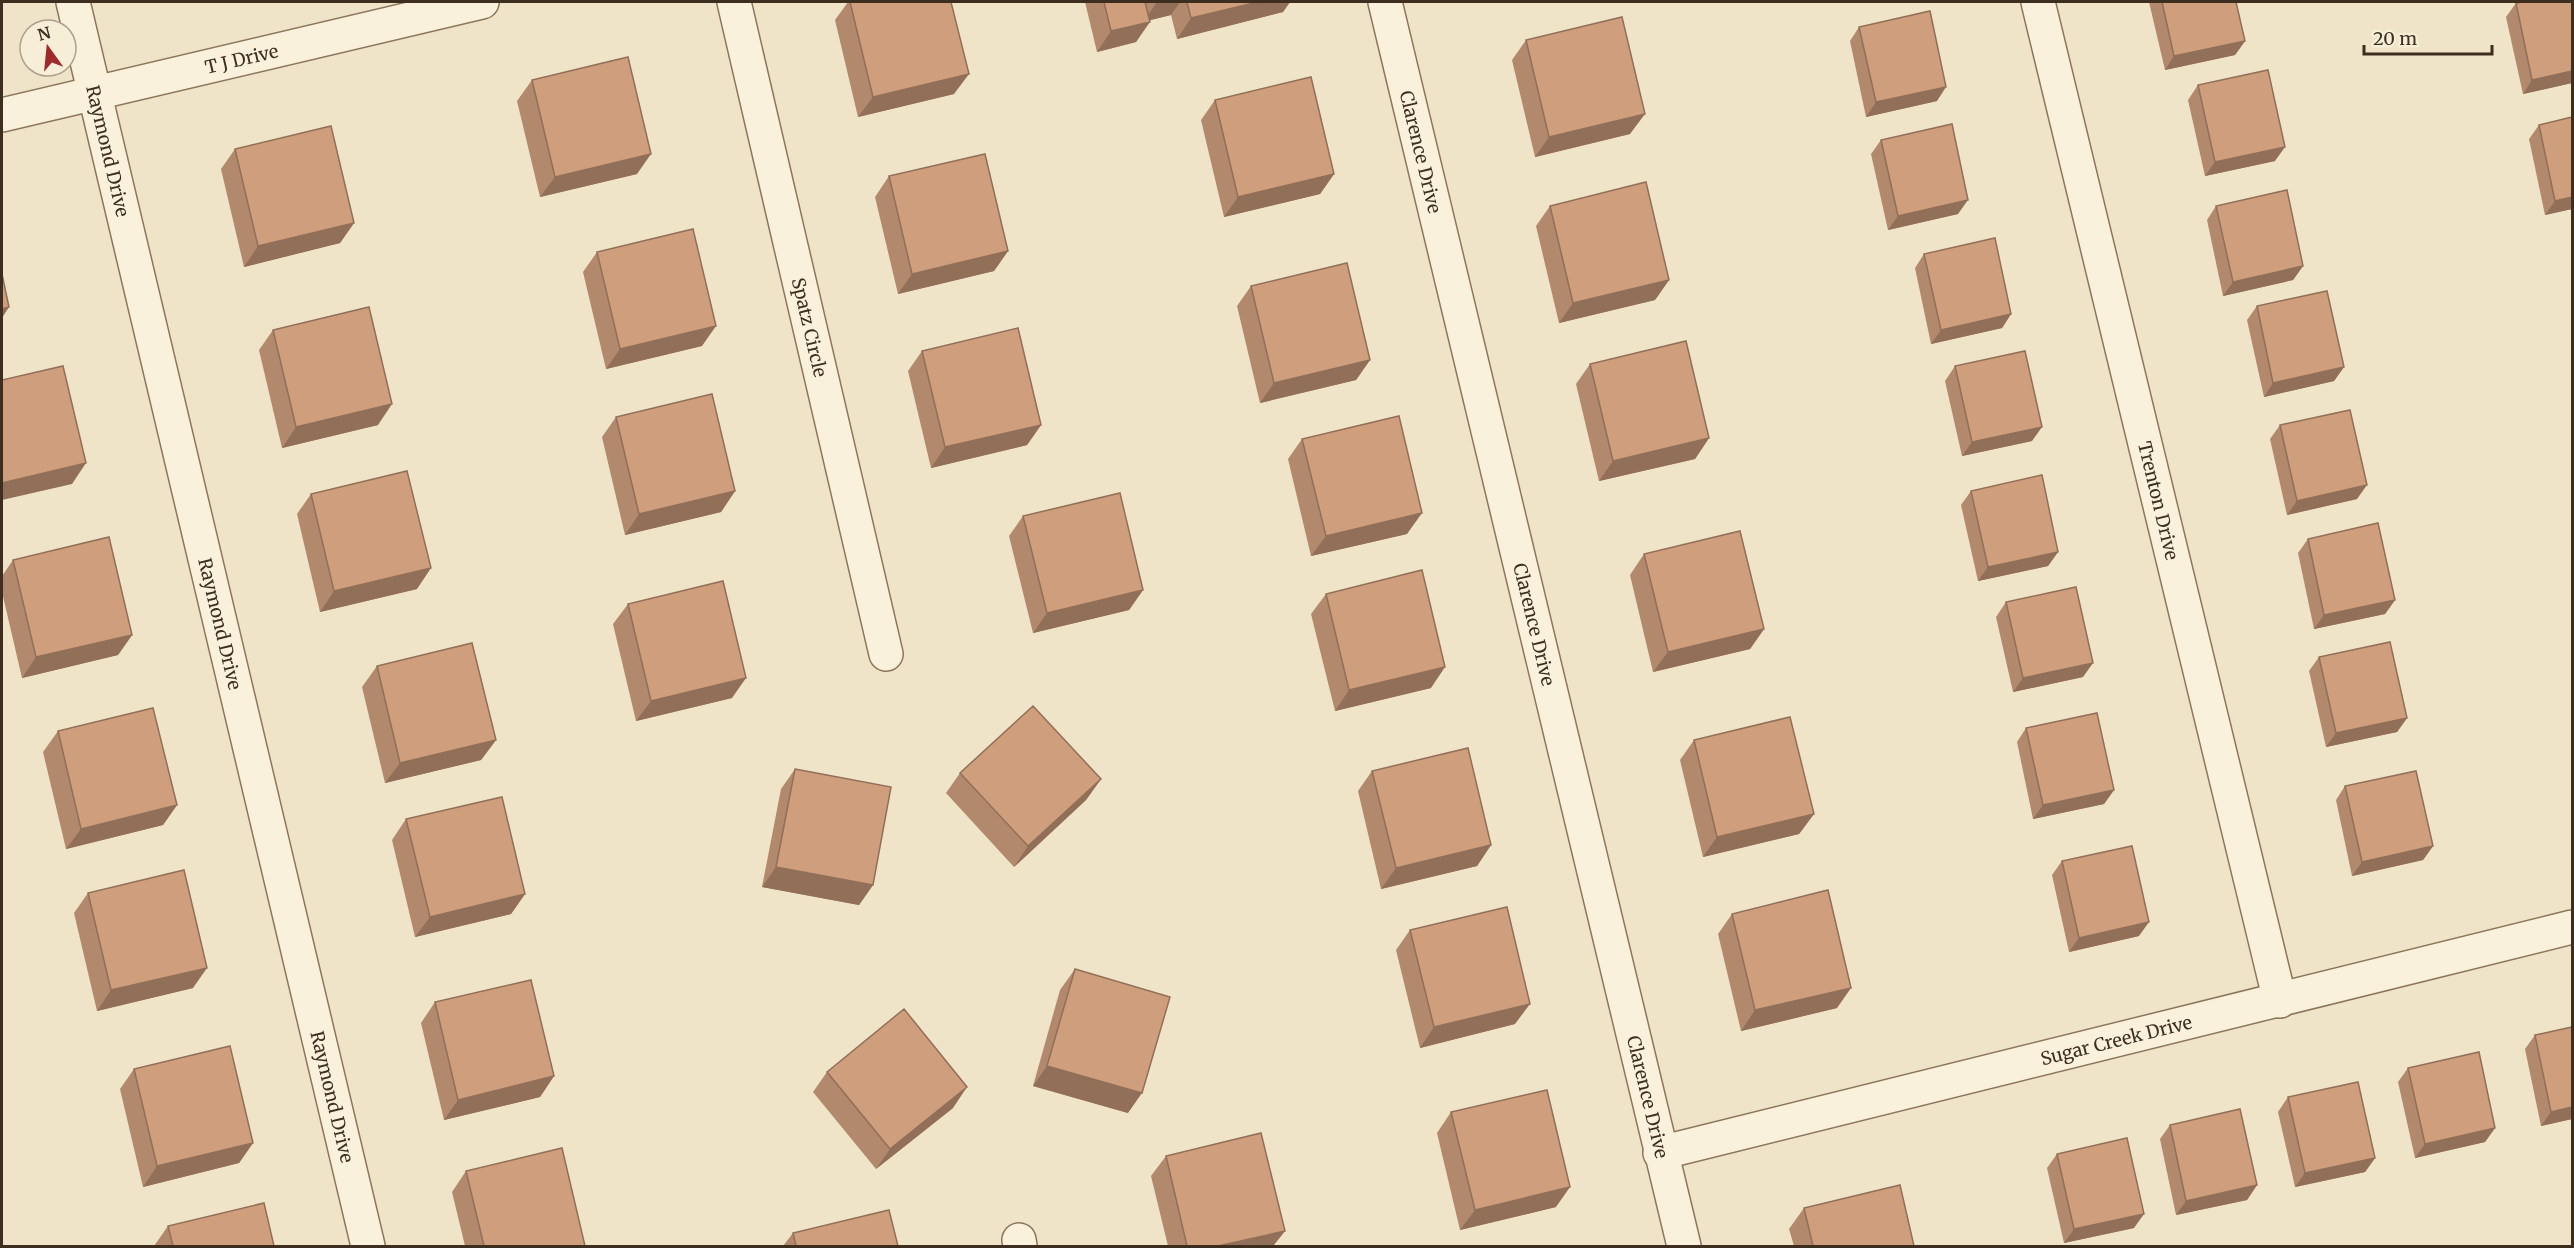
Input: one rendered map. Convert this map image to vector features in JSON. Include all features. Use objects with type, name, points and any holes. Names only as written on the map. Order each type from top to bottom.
[{"type":"street","name":"Raymond Drive","points":[[73,2],[368,1246]]},
{"type":"street","name":"T J Drive","points":[[2,116],[482,2]]},
{"type":"street","name":"Spatz Circle","points":[[734,2],[886,654]]},
{"type":"street","name":"Clarence Drive","points":[[1385,2],[1684,1246]]},
{"type":"street","name":"Trenton Drive","points":[[2038,2],[2280,1001]]},
{"type":"street","name":"Sugar Creek Drive","points":[[1660,1153],[2572,927]]},
{"type":"building","points":[[850,2],[951,2],[969,74],[873,97]]},
{"type":"building","points":[[1104,2],[1145,2],[1150,22],[1111,31]]},
{"type":"building","points":[[1187,2],[1258,2],[1191,18]]},
{"type":"building","points":[[2162,2],[2236,2],[2245,41],[2174,56]]},
{"type":"building","points":[[2572,2],[2572,71],[2532,80],[2516,3]]},
{"type":"building","points":[[1930,11],[1946,87],[1876,102],[1859,27]]},
{"type":"building","points":[[1622,17],[1645,114],[1549,137],[1526,40]]},
{"type":"building","points":[[628,57],[651,154],[555,177],[532,80]]},
{"type":"building","points":[[2268,70],[2285,147],[2215,162],[2198,85]]},
{"type":"building","points":[[1311,77],[1334,174],[1238,197],[1215,100]]},
{"type":"building","points":[[2572,117],[2572,197],[2555,201],[2539,125]]},
{"type":"building","points":[[1952,124],[1968,200],[1898,216],[1881,140]]},
{"type":"building","points":[[331,126],[354,223],[258,246],[235,149]]},
{"type":"building","points":[[985,154],[1008,251],[912,274],[889,176]]},
{"type":"building","points":[[1646,182],[1669,280],[1573,303],[1550,206]]},
{"type":"building","points":[[2287,190],[2303,266],[2233,282],[2216,206]]},
{"type":"building","points":[[693,229],[716,326],[620,349],[597,252]]},
{"type":"building","points":[[1995,238],[2011,314],[1941,330],[1924,254]]},
{"type":"building","points":[[1347,263],[1370,360],[1274,383],[1251,286]]},
{"type":"building","points":[[2,274],[9,307],[2,309]]},
{"type":"building","points":[[2327,291],[2344,367],[2273,383],[2257,306]]},
{"type":"building","points":[[369,307],[392,404],[296,427],[273,330]]},
{"type":"building","points":[[1018,328],[1041,425],[945,447],[922,351]]},
{"type":"building","points":[[1686,341],[1709,438],[1613,461],[1590,364]]},
{"type":"building","points":[[2025,351],[2042,427],[1972,442],[1955,366]]},
{"type":"building","points":[[63,366],[86,463],[2,483],[2,380]]},
{"type":"building","points":[[712,394],[735,491],[639,514],[616,417]]},
{"type":"building","points":[[2350,410],[2367,485],[2297,501],[2280,425]]},
{"type":"building","points":[[1399,416],[1422,513],[1326,536],[1302,439]]},
{"type":"building","points":[[407,471],[431,568],[334,591],[311,494]]},
{"type":"building","points":[[2042,475],[2058,552],[1988,567],[1971,491]]},
{"type":"building","points":[[1120,493],[1143,590],[1047,613],[1023,516]]},
{"type":"building","points":[[2378,523],[2395,600],[2324,615],[2308,539]]},
{"type":"building","points":[[1740,531],[1764,629],[1668,652],[1644,554]]},
{"type":"building","points":[[109,537],[132,635],[36,657],[13,560]]},
{"type":"building","points":[[1422,570],[1445,667],[1349,690],[1326,594]]},
{"type":"building","points":[[723,581],[746,678],[651,701],[628,604]]},
{"type":"building","points":[[2076,587],[2093,663],[2023,678],[2006,602]]},
{"type":"building","points":[[2390,642],[2407,718],[2336,733],[2319,657]]},
{"type":"building","points":[[472,643],[496,740],[400,763],[377,666]]},
{"type":"building","points":[[1033,706],[1101,779],[1028,846],[960,773]]},
{"type":"building","points":[[153,708],[177,805],[81,829],[58,731]]},
{"type":"building","points":[[2097,713],[2114,790],[2043,805],[2026,728]]},
{"type":"building","points":[[1790,717],[1814,814],[1717,837],[1694,740]]},
{"type":"building","points":[[1468,748],[1491,845],[1396,868],[1372,771]]},
{"type":"building","points":[[795,769],[891,787],[873,885],[776,867]]},
{"type":"building","points":[[2416,771],[2433,846],[2362,862],[2345,786]]},
{"type":"building","points":[[502,797],[525,894],[430,917],[406,819]]},
{"type":"building","points":[[2132,846],[2149,922],[2079,938],[2062,861]]},
{"type":"building","points":[[184,870],[207,968],[111,990],[88,893]]},
{"type":"building","points":[[1828,890],[1851,988],[1755,1010],[1732,914]]},
{"type":"building","points":[[1507,907],[1530,1004],[1434,1027],[1410,930]]},
{"type":"building","points":[[1075,969],[1170,997],[1142,1093],[1047,1066]]},
{"type":"building","points":[[531,980],[554,1076],[458,1100],[435,1002]]},
{"type":"building","points":[[904,1009],[967,1087],[890,1149],[827,1072]]},
{"type":"building","points":[[2572,1027],[2572,1107],[2551,1112],[2535,1035]]},
{"type":"building","points":[[230,1046],[253,1143],[157,1166],[134,1069]]},
{"type":"building","points":[[2479,1052],[2495,1128],[2425,1144],[2408,1068]]},
{"type":"building","points":[[2358,1082],[2375,1158],[2305,1173],[2288,1097]]},
{"type":"building","points":[[1547,1090],[1570,1187],[1475,1210],[1451,1112]]},
{"type":"building","points":[[2240,1109],[2257,1185],[2186,1201],[2170,1125]]},
{"type":"building","points":[[1261,1133],[1285,1231],[1218,1246],[1187,1246],[1166,1156]]},
{"type":"building","points":[[2127,1138],[2144,1214],[2074,1229],[2057,1154]]},
{"type":"building","points":[[562,1148],[585,1246],[484,1246],[466,1171]]},
{"type":"building","points":[[1900,1185],[1914,1246],[1813,1246],[1804,1208]]},
{"type":"building","points":[[264,1203],[274,1246],[173,1246],[168,1226]]},
{"type":"building","points":[[889,1210],[898,1246],[796,1246],[793,1233]]}]
